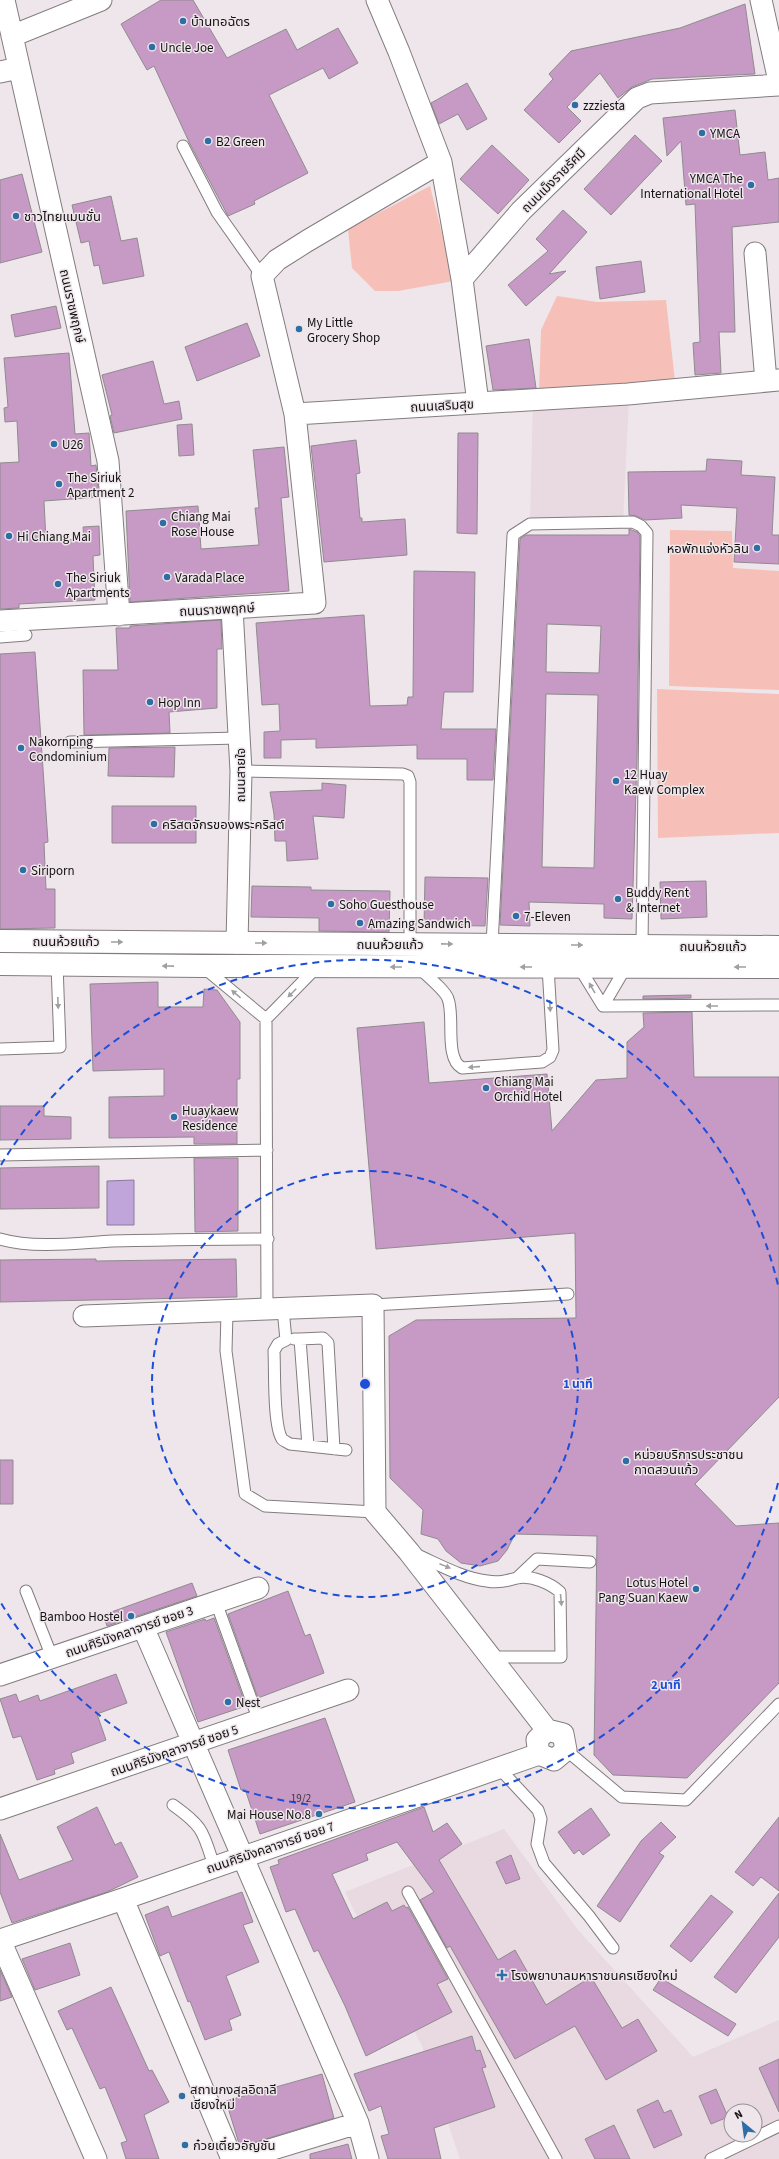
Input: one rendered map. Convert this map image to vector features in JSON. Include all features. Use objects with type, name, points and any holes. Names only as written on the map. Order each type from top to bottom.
[{"type":"main road","name":"ถนนห้วยแก้ว","points":[[0,941],[779,947]]},
{"type":"main road","name":"ถนนห้วยแก้ว","points":[[0,964],[318,967],[779,967]]},
{"type":"street","name":"ถนนราชพฤกษ์","points":[[4,0],[12,36],[10,70],[108,461],[119,615]]},
{"type":"street","points":[[12,36],[101,0]]},
{"type":"street","points":[[377,0],[399,52],[441,162],[462,279],[478,403]]},
{"type":"street","points":[[761,0],[779,81]]},
{"type":"street","name":"ถนนเม็งรายรัศมี","points":[[462,279],[521,211],[637,98],[650,92],[779,85]]},
{"type":"street","points":[[295,414],[262,276],[277,260],[441,162]]},
{"type":"street","points":[[755,252],[773,381]]},
{"type":"street","name":"ถนนเสริมสุข","points":[[295,414],[628,394],[773,381]]},
{"type":"street","name":"ถนนราชพฤกษ์","points":[[0,621],[315,604],[295,414]]},
{"type":"street","name":"ถนนสายใจ","points":[[232,608],[241,771],[237,942]]},
{"type":"street","points":[[84,1316],[227,1312],[373,1305],[375,1512],[547,1730],[563,1734],[566,1750],[554,1760],[539,1754],[538,1740],[547,1730]]},
{"type":"street","name":"ถนนศิริมังคลาจารย์ ซอย 3","points":[[0,1675],[258,1588]]},
{"type":"street","points":[[143,1627],[358,2123],[368,2159]]},
{"type":"street","name":"ถนนศิริมังคลาจารย์ ซอย 5","points":[[0,1809],[348,1690]]},
{"type":"street","name":"ถนนศิริมังคลาจารย์ ซอย 7","points":[[0,1940],[123,1899],[214,1866],[244,1857],[539,1754]]},
{"type":"street","points":[[123,1899],[232,2159]]},
{"type":"street","points":[[0,1940],[96,2159]]},
{"type":"street","points":[[240,2159],[358,2123]]},
{"type":"lane","points":[[183,146],[217,212],[262,276]]},
{"type":"lane","points":[[492,945],[513,535],[530,524],[633,522],[641,526],[647,533],[642,946]]},
{"type":"lane","points":[[0,636],[26,635]]},
{"type":"lane","points":[[70,742],[239,738]]},
{"type":"lane","points":[[241,771],[403,774],[408,776],[410,782],[410,944]]},
{"type":"lane","points":[[0,1049],[60,1047],[57,964]]},
{"type":"lane","points":[[202,966],[266,1019]]},
{"type":"lane","points":[[286,1340],[275,1309],[268,1239],[266,1019],[318,967]]},
{"type":"lane","points":[[418,967],[449,999],[453,1054],[457,1064],[462,1068],[542,1062],[550,1057],[553,1050],[548,967]]},
{"type":"lane","points":[[579,967],[603,1006]]},
{"type":"lane","points":[[603,1006],[626,967]]},
{"type":"lane","points":[[603,1006],[779,1006]]},
{"type":"lane","points":[[0,1155],[267,1150]]},
{"type":"lane","points":[[0,1239],[10,1242],[50,1243],[169,1239],[268,1239]]},
{"type":"lane","points":[[373,1305],[568,1294]]},
{"type":"lane","points":[[227,1312],[226,1351],[246,1494],[265,1506],[375,1512]]},
{"type":"lane","points":[[334,1449],[328,1343],[323,1338],[286,1340],[278,1344],[274,1351],[277,1417],[280,1434],[283,1440],[290,1444],[334,1449],[346,1450]]},
{"type":"lane","points":[[300,1339],[308,1446]]},
{"type":"lane","points":[[408,1552],[487,1582],[499,1582],[518,1578],[542,1581],[560,1592],[562,1657],[490,1657]]},
{"type":"lane","points":[[518,1578],[537,1559],[590,1562]]},
{"type":"lane","points":[[26,1591],[52,1657]]},
{"type":"lane","points":[[216,1602],[259,1721]]},
{"type":"lane","points":[[566,1750],[622,1797],[686,1800],[779,1704]]},
{"type":"lane","points":[[499,1768],[538,1810],[541,1819],[537,1844],[544,1863],[589,1916],[613,1948]]},
{"type":"lane","points":[[173,1805],[190,1817],[202,1830],[214,1866]]},
{"type":"lane","points":[[408,1892],[556,2159]]},
{"type":"lane","points":[[711,2159],[779,2126]]},
{"type":"shaded area","points":[[430,186],[454,281],[398,291],[375,291],[352,268],[348,229]]},
{"type":"shaded area","points":[[557,296],[597,302],[666,300],[675,381],[539,392],[541,330]]},
{"type":"shaded area","points":[[629,396],[623,523],[530,524],[533,401]]},
{"type":"shaded area","points":[[670,530],[732,531],[733,568],[779,571],[779,690],[669,686]]},
{"type":"shaded area","points":[[657,689],[779,694],[779,833],[658,838]]},
{"type":"shaded area","points":[[134,1180],[134,1225],[107,1225],[107,1181]]},
{"type":"shaded area","name":"โรงพยาบาลมหาราชนครเชียงใหม่","points":[[504,1829],[578,1930],[693,2057],[779,2020],[779,2159],[460,2159],[422,2046],[345,1892]]},
{"type":"building","points":[[161,0],[193,0],[227,58],[286,29],[297,50],[338,28],[358,63],[329,79],[323,68],[269,95],[308,173],[254,201],[255,204],[228,216],[190,144],[154,66],[147,70],[121,24]]},
{"type":"building","points":[[745,4],[755,74],[652,79],[632,87],[618,98],[600,73],[567,107],[581,121],[559,143],[524,110],[553,79],[549,74],[571,51],[680,28]]},
{"type":"building","points":[[467,83],[487,119],[467,130],[458,114],[439,124],[431,103]]},
{"type":"building","points":[[735,110],[740,155],[765,152],[768,180],[779,178],[779,222],[732,227],[735,332],[719,332],[721,373],[695,375],[693,343],[700,342],[695,204],[686,205],[681,141],[667,156],[663,118]]},
{"type":"building","points":[[635,135],[662,161],[611,215],[584,189]]},
{"type":"building","points":[[492,145],[529,180],[498,214],[460,179]]},
{"type":"building","name":"ชาวไทยแมนชั่น","points":[[22,174],[42,252],[0,263],[0,180]]},
{"type":"building","points":[[111,196],[121,241],[137,238],[144,276],[103,284],[99,265],[94,266],[89,241],[81,243],[72,205]]},
{"type":"building","points":[[563,210],[587,232],[549,274],[566,271],[526,306],[508,285],[548,251],[536,239]]},
{"type":"building","points":[[641,261],[645,292],[600,299],[596,267]]},
{"type":"building","points":[[56,306],[61,328],[15,337],[11,315]]},
{"type":"building","points":[[247,323],[260,356],[197,381],[185,347]]},
{"type":"building","points":[[529,339],[536,388],[493,390],[486,346]]},
{"type":"building","points":[[69,353],[75,434],[89,433],[91,466],[96,465],[99,497],[44,501],[46,541],[84,539],[83,527],[99,526],[100,555],[93,556],[95,600],[19,604],[19,608],[0,609],[0,463],[19,462],[17,421],[5,422],[4,408],[8,407],[4,358]]},
{"type":"building","points":[[153,361],[164,404],[179,401],[182,419],[114,433],[110,416],[112,415],[102,375]]},
{"type":"building","points":[[192,424],[194,455],[179,456],[177,425]]},
{"type":"building","points":[[458,433],[478,433],[477,534],[457,533]]},
{"type":"building","points":[[356,440],[360,473],[356,474],[360,518],[362,518],[362,522],[405,519],[407,555],[324,562],[311,446]]},
{"type":"building","points":[[284,447],[289,497],[281,498],[289,591],[130,602],[126,511],[198,506],[201,549],[259,545],[255,508],[259,508],[253,450]]},
{"type":"building","points":[[707,459],[742,461],[741,475],[775,477],[772,535],[779,535],[779,564],[734,562],[737,508],[681,505],[682,518],[645,520],[629,515],[628,472],[706,471]]},
{"type":"building","name":"12 Huay Kaew Complex","points":[[629,529],[637,532],[640,536],[637,757],[632,919],[604,918],[604,904],[529,902],[530,926],[500,925],[520,539],[526,535],[629,535]],"holes":[[[547,624],[601,626],[599,673],[546,672]],[[546,694],[598,695],[594,868],[542,867]]]},
{"type":"building","points":[[414,571],[475,572],[473,692],[444,692],[441,729],[496,729],[493,780],[467,780],[467,759],[417,759],[417,745],[316,748],[316,739],[281,740],[281,758],[264,758],[264,732],[280,731],[279,704],[262,705],[256,623],[364,615],[370,706],[407,705],[408,697],[413,697]]},
{"type":"building","name":"Hop Inn","points":[[221,620],[222,649],[217,649],[217,708],[169,712],[170,733],[84,735],[83,670],[118,670],[116,628]]},
{"type":"building","name":"Nakornping Condominium","points":[[35,652],[48,842],[44,843],[46,889],[55,889],[55,928],[0,929],[0,654]]},
{"type":"building","points":[[175,747],[174,777],[108,776],[109,748]]},
{"type":"building","points":[[322,783],[346,785],[344,818],[313,816],[318,859],[287,861],[286,841],[275,841],[274,814],[270,792],[322,790]]},
{"type":"building","name":"คริสตจักรของพระคริสต์","points":[[112,806],[196,806],[196,843],[112,843]]},
{"type":"building","points":[[425,877],[488,878],[485,926],[424,925]]},
{"type":"building","points":[[706,881],[707,917],[661,919],[660,882]]},
{"type":"building","points":[[252,886],[311,887],[311,890],[390,891],[389,932],[319,931],[319,918],[251,917]]},
{"type":"building","points":[[158,982],[158,1007],[203,1007],[204,989],[217,990],[240,1022],[240,1079],[237,1079],[237,1144],[194,1144],[194,1137],[109,1138],[109,1097],[164,1096],[164,1069],[93,1071],[90,984]]},
{"type":"building","points":[[691,995],[691,998],[643,999],[643,996]]},
{"type":"building","points":[[692,1012],[694,1077],[779,1077],[779,1397],[695,1484],[736,1526],[779,1523],[779,1683],[687,1778],[613,1775],[594,1755],[597,1536],[515,1534],[507,1550],[498,1561],[480,1566],[461,1563],[446,1551],[438,1539],[421,1534],[423,1510],[390,1478],[389,1336],[416,1320],[576,1318],[575,1233],[376,1249],[357,1028],[424,1022],[429,1083],[547,1074],[552,1131],[596,1080],[627,1078],[627,1042],[644,1027],[643,1013]]},
{"type":"building","points":[[0,1106],[44,1106],[44,1116],[71,1117],[71,1139],[0,1140]]},
{"type":"building","points":[[194,1158],[238,1158],[238,1231],[195,1232]]},
{"type":"building","points":[[99,1166],[99,1208],[0,1209],[0,1168]]},
{"type":"building","points":[[96,1259],[96,1261],[236,1259],[237,1297],[0,1302],[0,1260]]},
{"type":"building","points":[[0,1460],[13,1460],[13,1504],[0,1504]]},
{"type":"building","points":[[192,1583],[197,1596],[107,1626],[103,1615]]},
{"type":"building","points":[[288,1591],[305,1636],[310,1634],[324,1673],[258,1698],[228,1614]]},
{"type":"building","points":[[214,1618],[246,1706],[198,1722],[166,1632],[205,1619],[206,1621]]},
{"type":"building","points":[[116,1674],[127,1703],[97,1714],[106,1740],[71,1753],[74,1763],[54,1770],[55,1774],[37,1780],[21,1736],[13,1738],[0,1699],[16,1694],[19,1702],[38,1695],[40,1701]]},
{"type":"building","points":[[325,1718],[355,1802],[260,1834],[245,1789],[241,1790],[228,1750]]},
{"type":"building","points":[[97,1807],[115,1845],[121,1842],[138,1877],[107,1892],[12,1923],[0,1892],[0,1834],[19,1880],[73,1860],[57,1827]]},
{"type":"building","points":[[424,1807],[433,1832],[447,1823],[462,1844],[439,1860],[498,1960],[515,1950],[546,2005],[591,1977],[622,2028],[638,2019],[657,2051],[606,2080],[575,2026],[515,2059],[450,1946],[447,1948],[420,1900],[434,1892],[397,1842],[366,1854],[368,1860],[332,1874],[353,1919],[387,1902],[392,1911],[404,1905],[406,1908],[408,1907],[448,1979],[437,1984],[452,2012],[366,2056],[345,2006],[318,1950],[314,1952],[295,1909],[286,1912],[270,1867],[279,1864],[278,1860]]},
{"type":"building","points":[[591,1808],[610,1835],[583,1855],[579,1850],[574,1854],[558,1832]]},
{"type":"building","points":[[779,1817],[779,1891],[761,1877],[753,1886],[735,1872]]},
{"type":"building","points":[[661,1822],[676,1837],[659,1853],[664,1856],[620,1922],[597,1906],[641,1841]]},
{"type":"building","points":[[511,1855],[520,1879],[506,1884],[496,1862]]},
{"type":"building","points":[[242,1892],[253,1922],[243,1925],[259,1962],[226,1976],[241,2015],[229,2020],[232,2030],[205,2040],[190,2001],[188,2002],[169,1952],[160,1956],[145,1915],[168,1906],[172,1917]]},
{"type":"building","points":[[779,1893],[779,1937],[736,1993],[714,1977]]},
{"type":"building","points":[[711,1895],[733,1912],[691,1962],[670,1946]]},
{"type":"building","points":[[70,1943],[80,1975],[35,1990],[22,1959]]},
{"type":"building","points":[[0,1970],[12,1997],[0,2001]]},
{"type":"building","points":[[661,1978],[736,2024],[728,2036],[653,1990]]},
{"type":"building","points":[[111,1987],[149,2071],[152,2070],[169,2102],[144,2115],[159,2159],[126,2159],[121,2143],[127,2141],[105,2087],[100,2089],[72,2028],[67,2030],[58,2011]]},
{"type":"building","points":[[472,2036],[476,2051],[480,2050],[486,2067],[482,2068],[495,2107],[434,2128],[441,2159],[388,2159],[381,2136],[389,2134],[381,2106],[369,2111],[354,2074]]},
{"type":"building","points":[[779,2059],[779,2112],[759,2068]]},
{"type":"building","points":[[322,2074],[334,2118],[240,2147],[226,2101]]},
{"type":"building","points":[[716,2089],[723,2105],[723,2119],[711,2124],[699,2096]]},
{"type":"building","points":[[658,2100],[664,2113],[671,2110],[682,2135],[654,2148],[637,2110]]},
{"type":"building","points":[[614,2125],[630,2159],[595,2159],[585,2139]]},
{"type":"building","points":[[348,2144],[352,2159],[310,2159],[310,2154]]},
{"type":"place","name":"บ้านทอฉัตร","points":[[183,21]]},
{"type":"place","name":"Uncle Joe","points":[[152,47]]},
{"type":"place","name":"zzziesta","points":[[575,105]]},
{"type":"place","name":"YMCA","points":[[702,133]]},
{"type":"place","name":"B2 Green","points":[[208,141]]},
{"type":"place","name":"YMCA The International Hotel","points":[[751,185]]},
{"type":"place","name":"ชาวไทยแมนชั่น","points":[[16,216]]},
{"type":"place","name":"My Little Grocery Shop","points":[[299,329]]},
{"type":"place","name":"U26","points":[[54,444]]},
{"type":"place","name":"The Siriuk Apartment 2","points":[[59,484]]},
{"type":"place","name":"Chiang Mai Rose House","points":[[163,523]]},
{"type":"place","name":"Hi Chiang Mai","points":[[9,536]]},
{"type":"place","name":"หอพักแจ่งหัวลิน","points":[[757,548]]},
{"type":"place","name":"Varada Place","points":[[167,577]]},
{"type":"place","name":"The Siriuk Apartments","points":[[58,584]]},
{"type":"place","name":"Hop Inn","points":[[150,702]]},
{"type":"place","name":"Nakornping Condominium","points":[[21,748]]},
{"type":"place","name":"12 Huay Kaew Complex","points":[[616,781]]},
{"type":"place","name":"คริสตจักรของพระคริสต์","points":[[154,824]]},
{"type":"place","name":"Siriporn","points":[[23,870]]},
{"type":"place","name":"Buddy Rent & Internet","points":[[618,899]]},
{"type":"place","name":"Soho Guesthouse","points":[[331,904]]},
{"type":"place","name":"7-Eleven","points":[[516,916]]},
{"type":"place","name":"Amazing Sandwich","points":[[360,923]]},
{"type":"place","name":"Chiang Mai Orchid Hotel","points":[[486,1088]]},
{"type":"place","name":"Huaykaew Residence","points":[[174,1117]]},
{"type":"place","name":"หน่วยบริการประชาชน กาดสวนแก้ว","points":[[626,1461]]},
{"type":"place","name":"Lotus Hotel Pang Suan Kaew","points":[[696,1589]]},
{"type":"place","name":"Bamboo Hostel","points":[[131,1616]]},
{"type":"place","name":"Nest","points":[[228,1702]]},
{"type":"place","name":"Mai House No.8","points":[[319,1814]]},
{"type":"place","name":"โรงพยาบาลมหาราชนครเชียงใหม่","points":[[502,1975]]},
{"type":"place","name":"สถานกงสุลอิตาลี เชียงใหม่","points":[[182,2096]]},
{"type":"place","name":"ก๋วยเตี๋ยวอัญชัน","points":[[185,2145]]}]
